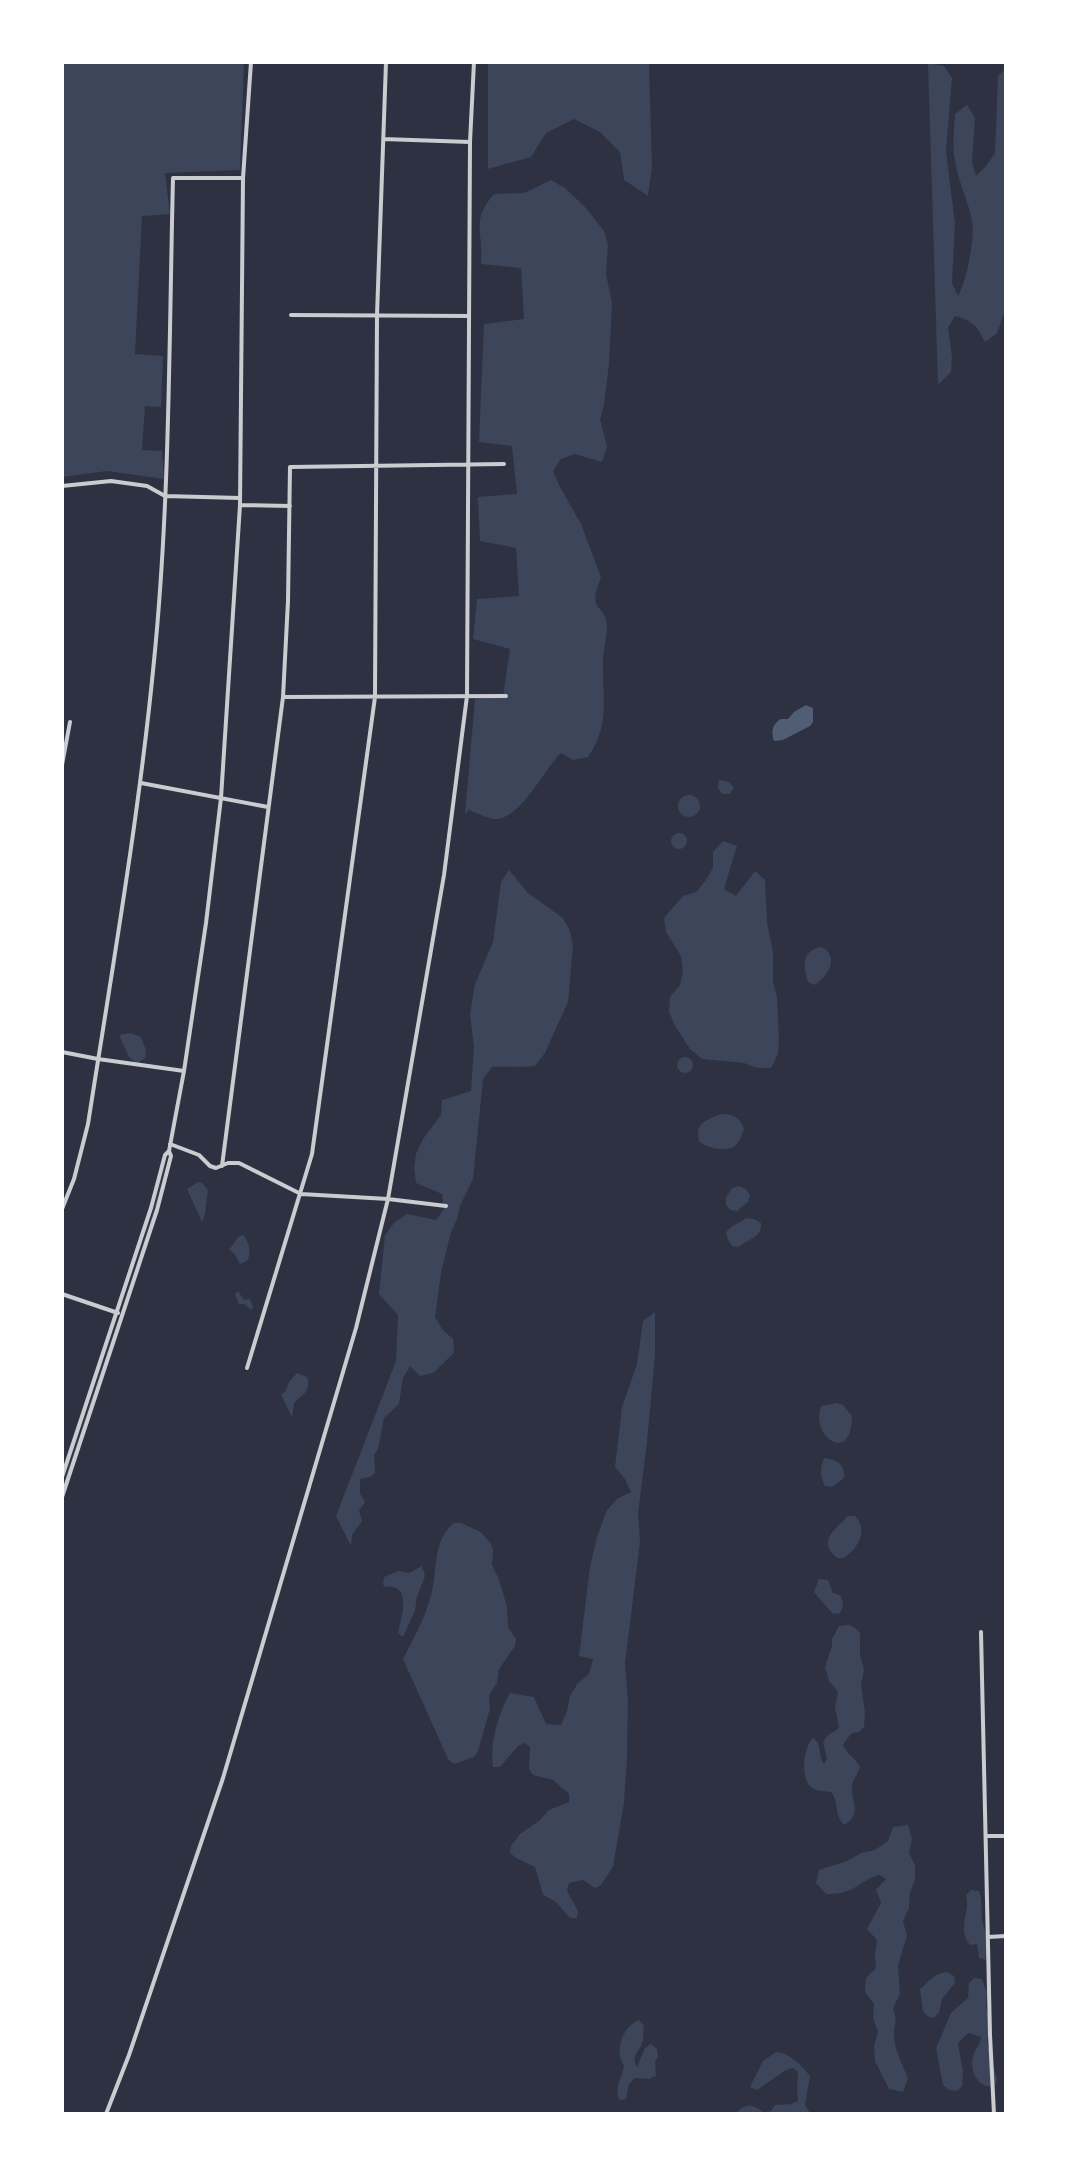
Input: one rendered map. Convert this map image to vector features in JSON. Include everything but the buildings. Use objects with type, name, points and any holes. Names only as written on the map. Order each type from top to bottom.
[{"type":"street","points":[[62,1497],[157,1210],[171,1156],[169,1151],[170,1144],[184,1071],[206,923],[222,798],[240,505],[243,178],[250,62]]},
{"type":"street","points":[[247,1368],[312,1154],[375,697],[376,315],[386,62]]},
{"type":"street","points":[[106,2114],[129,2055],[223,1778],[345,1364],[388,1199],[444,875],[467,696],[470,142],[474,62]]},
{"type":"street","points":[[383,139],[470,142]]},
{"type":"street","points":[[62,1209],[74,1179],[88,1124],[141,783],[154,658],[165,496],[173,178],[243,178]]},
{"type":"street","points":[[291,314],[469,316]]},
{"type":"street","points":[[222,1166],[283,697],[290,467],[504,464]]},
{"type":"street","points":[[62,486],[112,481],[147,486],[165,496],[240,498]]},
{"type":"street","points":[[240,505],[290,506]]},
{"type":"street","points":[[283,697],[506,696]]},
{"type":"street","points":[[62,765],[70,722]]},
{"type":"street","points":[[141,783],[268,807]]},
{"type":"street","points":[[62,1052],[184,1071]]},
{"type":"street","points":[[170,1144],[199,1155],[210,1166],[216,1168],[228,1163],[239,1163],[301,1194],[388,1199],[446,1206]]},
{"type":"street","points":[[62,1477],[151,1208],[165,1155],[169,1151]]},
{"type":"street","points":[[62,1294],[122,1315]]},
{"type":"street","points":[[982,1632],[988,1937],[994,2114]]},
{"type":"street","points":[[986,1836],[1006,1836]]},
{"type":"street","points":[[988,1937],[1006,1936]]},
{"type":"shaded area","points":[[62,63],[244,63],[240,170],[165,173],[170,214],[142,216],[135,354],[163,356],[161,407],[145,406],[142,450],[162,451],[164,479],[107,471],[63,477]]},
{"type":"shaded area","points":[[488,63],[649,63],[652,168],[648,196],[624,180],[620,152],[600,132],[574,119],[546,133],[531,157],[488,169]]},
{"type":"shaded area","points":[[928,63],[944,66],[952,78],[946,151],[955,224],[952,283],[958,296],[967,270],[973,229],[955,161],[953,143],[955,114],[967,105],[975,118],[972,162],[976,176],[995,153],[998,76],[1006,68],[1005,311],[997,333],[985,342],[974,325],[955,316],[948,328],[952,357],[951,372],[938,385]]},
{"type":"shaded area","points":[[551,180],[565,188],[585,207],[604,231],[608,245],[606,274],[612,303],[609,364],[604,405],[600,419],[607,447],[602,462],[575,454],[561,459],[553,471],[581,524],[601,577],[596,592],[596,603],[605,616],[607,624],[603,661],[603,722],[595,745],[588,757],[573,760],[561,753],[531,793],[513,812],[503,818],[494,819],[469,810],[465,814],[475,699],[503,696],[510,649],[473,639],[477,599],[519,596],[516,548],[480,541],[478,497],[517,494],[512,446],[479,442],[484,324],[524,319],[521,268],[481,264],[480,220],[482,212],[494,194],[524,193]]},
{"type":"shaded area","points":[[806,705],[813,708],[813,722],[810,726],[783,740],[774,741],[773,731],[776,723],[781,719],[788,719],[794,712]]},
{"type":"shaded area","points":[[719,780],[729,782],[734,788],[730,794],[722,794],[718,788]]},
{"type":"shaded area","points":[[689,795],[697,798],[700,806],[697,814],[689,817],[681,814],[678,806],[681,798]]},
{"type":"shaded area","points":[[676,833],[682,833],[687,838],[685,847],[676,849],[671,844],[671,838]]},
{"type":"shaded area","points":[[723,841],[737,846],[724,889],[736,896],[755,871],[765,880],[767,923],[773,952],[773,982],[777,997],[779,1039],[778,1054],[771,1068],[757,1068],[744,1063],[702,1059],[690,1049],[675,1026],[669,1012],[670,997],[680,985],[683,971],[681,956],[666,932],[664,918],[683,896],[696,892],[706,880],[713,867],[713,852]]},
{"type":"shaded area","points":[[509,870],[528,893],[563,918],[570,931],[573,946],[568,1002],[545,1053],[535,1066],[492,1067],[483,1079],[473,1179],[460,1206],[451,1232],[441,1273],[435,1317],[442,1329],[453,1339],[454,1353],[433,1373],[420,1376],[410,1366],[403,1378],[399,1404],[384,1418],[378,1449],[374,1455],[375,1473],[370,1477],[360,1479],[360,1493],[365,1502],[359,1511],[362,1521],[352,1535],[351,1546],[336,1516],[396,1361],[398,1315],[379,1294],[385,1235],[394,1223],[407,1214],[436,1220],[444,1209],[442,1194],[416,1183],[414,1168],[416,1154],[423,1139],[441,1115],[442,1100],[471,1091],[474,1047],[470,1014],[475,984],[493,942],[501,882]]},
{"type":"shaded area","points":[[821,947],[830,955],[830,966],[824,977],[814,985],[808,982],[805,960],[810,952]]},
{"type":"shaded area","points":[[131,1033],[141,1037],[146,1050],[145,1058],[137,1064],[129,1057],[119,1035]]},
{"type":"shaded area","points":[[682,1057],[688,1057],[693,1062],[691,1071],[682,1073],[677,1068],[677,1062]]},
{"type":"shaded area","points":[[721,1114],[736,1117],[744,1129],[740,1139],[733,1147],[724,1149],[712,1148],[699,1141],[700,1126],[706,1120]]},
{"type":"shaded area","points":[[167,1155],[155,1210],[123,1305],[154,1209]]},
{"type":"shaded area","points":[[198,1182],[202,1183],[208,1190],[202,1222],[187,1189]]},
{"type":"shaded area","points":[[739,1186],[746,1189],[750,1195],[748,1202],[737,1211],[730,1210],[726,1205],[726,1197],[732,1188]]},
{"type":"shaded area","points":[[747,1218],[761,1223],[759,1232],[754,1238],[738,1247],[732,1246],[726,1232]]},
{"type":"shaded area","points":[[243,1235],[250,1251],[247,1261],[240,1264],[234,1253],[229,1250],[239,1236]]},
{"type":"shaded area","points":[[238,1291],[244,1300],[250,1299],[253,1307],[251,1310],[244,1304],[239,1304],[235,1294]]},
{"type":"shaded area","points":[[655,1312],[655,1356],[638,1513],[640,1542],[625,1664],[628,1700],[624,1803],[613,1867],[601,1885],[595,1888],[583,1880],[569,1883],[567,1891],[578,1911],[577,1918],[570,1918],[556,1902],[543,1895],[535,1867],[510,1853],[511,1846],[520,1834],[539,1821],[549,1810],[569,1802],[569,1794],[553,1780],[533,1775],[529,1769],[530,1747],[524,1743],[518,1746],[500,1767],[493,1767],[492,1748],[502,1709],[510,1693],[534,1697],[546,1724],[561,1725],[567,1711],[570,1696],[578,1683],[589,1674],[593,1659],[579,1656],[590,1567],[597,1537],[607,1510],[617,1499],[631,1492],[625,1479],[615,1467],[622,1407],[637,1364],[643,1321]]},
{"type":"shaded area","points":[[117,1323],[63,1489],[63,1485]]},
{"type":"shaded area","points":[[297,1373],[307,1377],[308,1386],[294,1403],[292,1418],[281,1394],[285,1392],[289,1382]]},
{"type":"shaded area","points":[[836,1403],[843,1405],[852,1416],[850,1431],[846,1440],[839,1443],[832,1441],[826,1436],[821,1428],[819,1418],[821,1406]]},
{"type":"shaded area","points":[[824,1458],[836,1461],[843,1469],[844,1478],[832,1487],[825,1486],[822,1480],[821,1469]]},
{"type":"shaded area","points":[[848,1516],[855,1516],[859,1522],[861,1527],[860,1539],[849,1554],[844,1558],[837,1558],[831,1552],[828,1541],[830,1535]]},
{"type":"shaded area","points":[[454,1523],[461,1523],[481,1532],[491,1544],[493,1550],[492,1565],[498,1577],[507,1606],[508,1627],[516,1639],[515,1646],[499,1669],[497,1683],[489,1695],[490,1709],[478,1751],[474,1757],[454,1764],[448,1759],[403,1659],[428,1607],[441,1540]]},
{"type":"shaded area","points":[[422,1566],[425,1576],[417,1597],[415,1611],[403,1637],[398,1633],[403,1611],[402,1596],[400,1591],[383,1585],[384,1577],[398,1571],[409,1573]]},
{"type":"shaded area","points":[[819,1579],[828,1580],[833,1593],[840,1595],[843,1605],[839,1614],[832,1613],[814,1592]]},
{"type":"shaded area","points":[[849,1625],[860,1633],[860,1655],[864,1670],[861,1684],[865,1713],[864,1727],[859,1732],[852,1733],[843,1744],[860,1767],[852,1786],[855,1811],[850,1820],[844,1825],[831,1792],[816,1790],[808,1783],[805,1777],[804,1763],[807,1749],[813,1738],[818,1744],[824,1764],[827,1758],[823,1742],[827,1736],[839,1728],[835,1707],[838,1692],[829,1681],[825,1667],[832,1646],[832,1639],[839,1626]]},
{"type":"shaded area","points":[[908,1825],[912,1839],[909,1853],[915,1865],[915,1879],[910,1893],[909,1908],[903,1921],[907,1936],[898,1965],[900,1994],[893,2008],[896,2020],[895,2046],[908,2078],[903,2092],[889,2089],[875,2061],[874,2046],[878,2032],[873,2018],[874,2004],[865,1992],[866,1978],[876,1968],[877,1940],[867,1929],[881,1903],[876,1890],[886,1879],[879,1875],[851,1890],[833,1894],[826,1894],[816,1883],[819,1870],[847,1861],[861,1853],[875,1850],[888,1841],[893,1827]]},
{"type":"shaded area","points":[[971,1890],[979,1891],[981,1898],[982,1919],[989,1945],[988,1955],[985,1960],[979,1958],[977,1944],[970,1945],[964,1932],[967,1908],[966,1895]]},
{"type":"shaded area","points":[[947,1972],[954,1976],[955,1983],[942,1999],[939,2013],[933,2018],[927,2016],[923,2011],[920,1989],[935,1976]]},
{"type":"shaded area","points":[[974,1978],[982,1979],[987,1992],[986,2006],[990,2020],[987,2043],[997,2079],[995,2086],[989,2086],[984,2085],[976,2078],[972,2061],[981,2037],[968,2033],[958,2043],[963,2072],[962,2086],[957,2091],[949,2090],[943,2085],[936,2048],[951,2013],[968,1998],[969,1983]]},
{"type":"shaded area","points":[[639,2020],[644,2026],[643,2038],[642,2044],[635,2056],[635,2063],[637,2067],[645,2048],[651,2044],[657,2049],[658,2056],[655,2062],[656,2076],[649,2079],[635,2078],[629,2084],[626,2099],[619,2100],[617,2091],[624,2066],[620,2053],[621,2040],[628,2028]]},
{"type":"shaded area","points":[[776,2052],[786,2054],[795,2060],[810,2076],[805,2105],[810,2113],[764,2113],[771,2111],[775,2105],[791,2104],[798,2101],[798,2072],[793,2068],[786,2070],[757,2090],[750,2087],[763,2061]]},
{"type":"shaded area","points":[[746,2106],[753,2106],[764,2113],[736,2113]]}]
